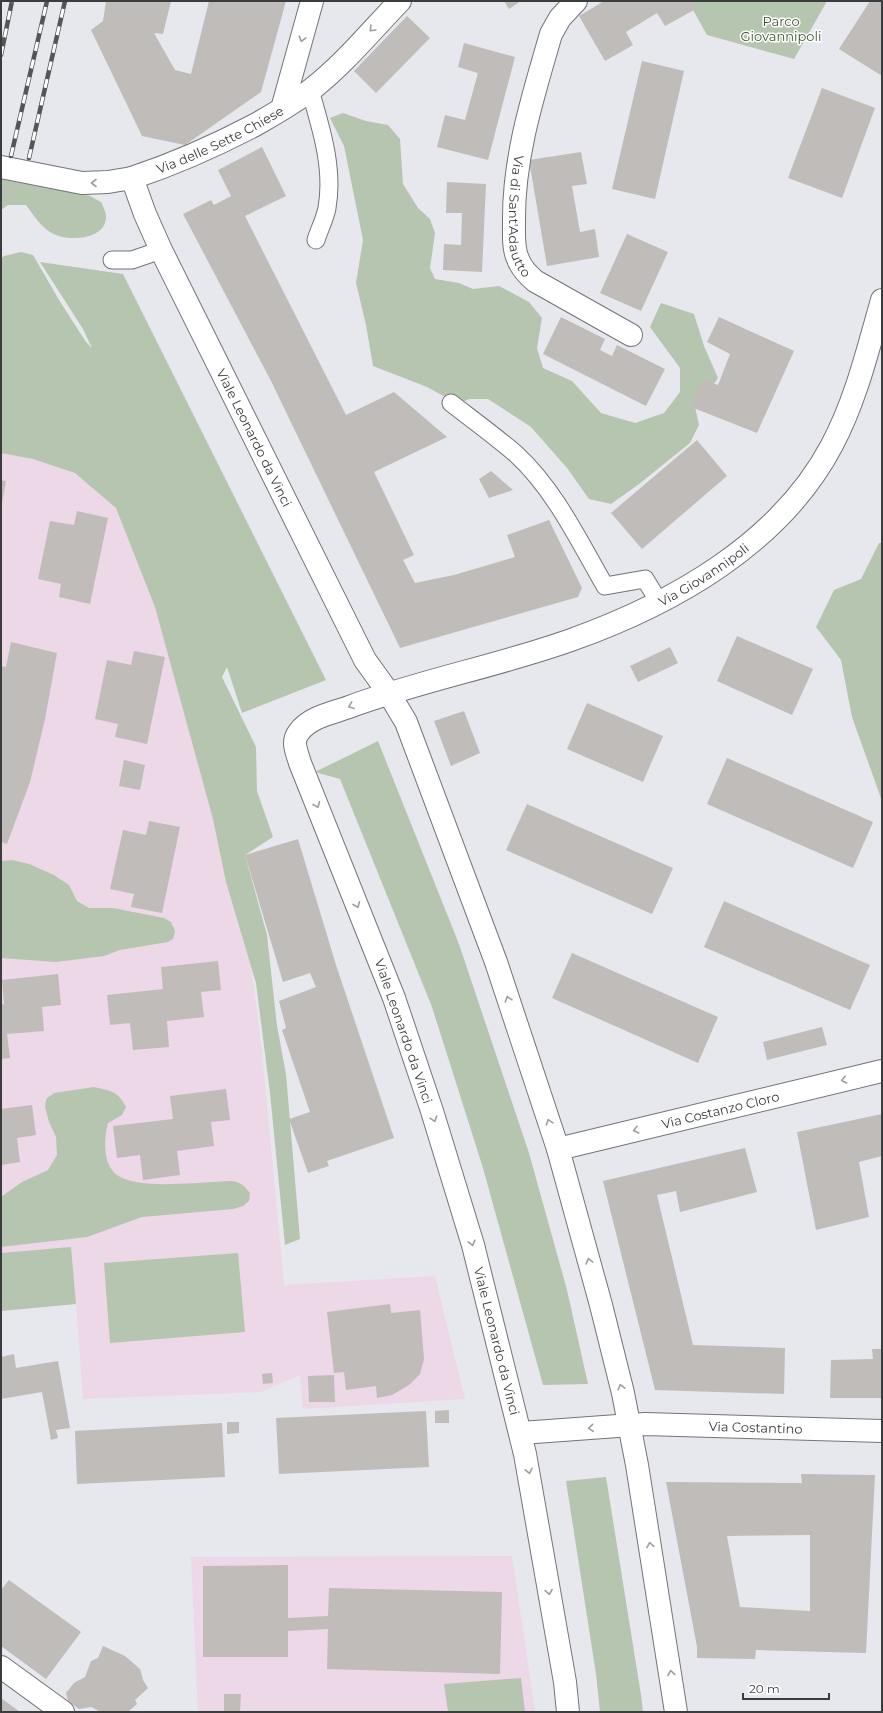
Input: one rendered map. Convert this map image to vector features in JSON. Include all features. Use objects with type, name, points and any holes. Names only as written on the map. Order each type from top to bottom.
[{"type":"street","points":[[282,109],[312,1]]},
{"type":"street","name":"Via delle Sette Chiese","points":[[1,167],[69,181],[89,183],[108,182],[132,178],[187,159],[226,140],[282,109],[310,90],[330,74],[400,1]]},
{"type":"street","name":"Via di Sant'Adautto","points":[[576,1],[560,18],[551,34],[519,157],[514,200],[514,240],[517,259],[524,270],[535,281],[631,335]]},
{"type":"street","name":"Viale Leonardo da Vinci","points":[[132,178],[145,214],[161,250],[365,660],[388,692],[406,722],[496,962],[558,1149],[601,1305],[630,1425],[676,1712]]},
{"type":"street","name":"Via Giovannipoli","points":[[388,692],[560,644],[628,617],[659,602],[706,574],[747,545],[773,523],[804,489],[832,445],[846,414],[863,367],[882,300]]},
{"type":"street","name":"Viale Leonardo da Vinci","points":[[388,692],[314,720],[305,726],[297,735],[295,747],[394,998],[432,1111],[473,1245],[480,1278],[521,1433],[565,1682],[568,1712]]},
{"type":"street","name":"Via Costanzo Cloro","points":[[558,1149],[882,1071]]},
{"type":"street","name":"Via Costantino","points":[[630,1425],[667,1424],[882,1431]]},
{"type":"street","name":"Viale Leonardo da Vinci","points":[[521,1433],[630,1425]]},
{"type":"street","points":[[1,1667],[63,1712]]},
{"type":"lane","points":[[310,90],[324,138],[329,177],[327,209],[316,240]]},
{"type":"lane","points":[[112,260],[132,260],[161,250]]},
{"type":"lane","points":[[451,402],[516,455],[547,489],[575,533],[605,586],[645,579],[659,602]]},
{"type":"shaded area","points":[[1,340],[82,367],[220,721],[262,1052],[284,1285],[435,1276],[465,1399],[303,1409],[300,1375],[261,1392],[83,1399],[76,1304],[1,1311]]},
{"type":"shaded area","points":[[512,1556],[535,1712],[198,1712],[191,1557]]},
{"type":"green space","name":"Parco Giovannipoli","points":[[688,1],[827,1],[794,59],[707,35]]},
{"type":"green space","points":[[343,113],[366,121],[388,125],[400,139],[403,184],[418,208],[430,219],[435,233],[430,268],[435,279],[459,283],[473,289],[499,286],[529,302],[542,318],[537,348],[543,368],[572,381],[601,413],[635,423],[664,413],[680,392],[680,368],[650,327],[661,303],[694,314],[704,346],[718,378],[711,388],[694,402],[699,425],[690,443],[639,484],[611,504],[589,499],[567,468],[531,427],[488,399],[469,399],[458,404],[427,387],[373,366],[366,325],[356,283],[363,240],[344,146],[330,118]]},
{"type":"green space","points":[[1,177],[90,196],[101,202],[106,215],[105,224],[101,230],[95,234],[80,238],[65,237],[54,234],[40,223],[26,205],[8,205],[1,210]]},
{"type":"green space","points":[[21,252],[33,255],[59,300],[86,342],[92,348],[83,329],[40,262],[123,274],[326,680],[242,713],[227,667],[222,677],[256,747],[257,791],[273,837],[245,855],[267,935],[277,1026],[286,1074],[300,1239],[285,1245],[270,1093],[256,983],[226,882],[213,819],[155,607],[116,508],[75,473],[33,459],[1,453],[1,259],[4,256]]},
{"type":"green space","points":[[879,543],[882,543],[882,801],[852,717],[841,660],[816,627],[834,590],[861,579]]},
{"type":"green space","points":[[378,741],[459,944],[529,1153],[567,1290],[588,1384],[543,1385],[483,1168],[432,1007],[340,779],[315,772]]},
{"type":"green space","points":[[12,860],[29,864],[54,875],[69,885],[77,901],[89,908],[113,908],[164,918],[171,922],[175,931],[173,939],[168,942],[120,950],[104,956],[56,962],[1,958],[1,861]]},
{"type":"green space","points":[[94,1087],[113,1092],[120,1098],[126,1107],[122,1115],[108,1123],[105,1143],[105,1150],[109,1164],[117,1175],[137,1182],[150,1184],[234,1181],[242,1185],[250,1193],[249,1201],[243,1206],[233,1209],[142,1217],[87,1237],[1,1247],[1,1197],[22,1182],[48,1170],[57,1155],[56,1137],[49,1122],[45,1107],[46,1099],[54,1093]]},
{"type":"green space","points":[[71,1247],[76,1304],[1,1311],[1,1253]]},
{"type":"green space","points":[[238,1253],[245,1332],[110,1343],[104,1263]]},
{"type":"green space","points":[[606,1477],[643,1712],[600,1712],[596,1674],[566,1481]]},
{"type":"green space","points":[[521,1678],[525,1712],[448,1712],[444,1684]]},
{"type":"building","points":[[106,1],[171,1],[163,34],[154,33],[175,70],[191,74],[209,1],[286,1],[261,92],[185,145],[142,136],[91,30],[103,21]]},
{"type":"building","points":[[504,1],[521,1],[509,9]]},
{"type":"building","points":[[604,1],[689,1],[694,10],[665,26],[657,13],[626,32],[633,45],[605,61],[579,16]]},
{"type":"building","points":[[870,1],[882,1],[882,76],[839,49]]},
{"type":"building","points":[[407,16],[430,38],[376,93],[354,71]]},
{"type":"building","points":[[464,43],[515,57],[488,160],[437,147],[445,115],[465,120],[478,73],[458,67]]},
{"type":"building","points":[[642,61],[684,71],[655,199],[612,189]]},
{"type":"building","points":[[822,88],[875,108],[842,198],[788,178]]},
{"type":"building","points":[[262,147],[286,196],[245,216],[346,415],[394,392],[447,437],[374,472],[414,555],[403,560],[415,583],[454,575],[515,557],[507,535],[549,520],[582,588],[578,597],[400,648],[271,381],[183,214],[211,200],[214,205],[231,196],[218,170]]},
{"type":"building","points":[[581,152],[587,184],[572,186],[580,232],[595,229],[599,257],[547,266],[529,160]]},
{"type":"building","points":[[447,182],[486,184],[482,272],[443,270],[444,244],[461,245],[462,213],[446,213]]},
{"type":"building","points":[[627,234],[668,252],[641,311],[600,293]]},
{"type":"building","points":[[561,317],[605,339],[600,350],[612,356],[617,345],[665,369],[646,406],[543,354]]},
{"type":"building","points":[[719,317],[794,351],[757,433],[691,407],[702,379],[718,385],[730,354],[707,342]]},
{"type":"building","points":[[697,440],[727,476],[642,549],[611,513]]},
{"type":"building","points":[[491,471],[513,490],[489,498],[479,479]]},
{"type":"building","points":[[1,480],[6,481],[2,503],[1,503]]},
{"type":"building","points":[[77,511],[108,518],[90,604],[59,597],[61,584],[38,579],[50,521],[74,525]]},
{"type":"building","points":[[737,636],[813,669],[792,715],[717,681]]},
{"type":"building","points":[[11,642],[57,653],[45,719],[30,782],[7,844],[1,842],[1,666],[6,667]]},
{"type":"building","points":[[670,647],[678,663],[638,682],[630,666]]},
{"type":"building","points":[[134,651],[165,657],[147,744],[115,737],[118,724],[95,719],[107,660],[131,665]]},
{"type":"building","points":[[587,703],[663,736],[643,782],[567,749]]},
{"type":"building","points":[[464,711],[480,753],[451,766],[434,721]]},
{"type":"building","points":[[727,758],[873,822],[853,868],[707,804]]},
{"type":"building","points":[[124,760],[145,765],[140,790],[119,786]]},
{"type":"building","points":[[527,804],[673,868],[652,914],[506,850]]},
{"type":"building","points":[[149,821],[180,827],[162,913],[131,907],[134,894],[110,889],[123,830],[146,835]]},
{"type":"building","points":[[298,839],[336,965],[394,1138],[327,1161],[329,1166],[308,1173],[289,1119],[310,1112],[282,1030],[286,1028],[279,1001],[316,987],[310,973],[283,982],[245,855]]},
{"type":"building","points":[[724,901],[870,965],[850,1010],[704,947]]},
{"type":"building","points":[[572,953],[718,1017],[698,1063],[552,998]]},
{"type":"building","points":[[218,961],[221,990],[201,992],[204,1017],[167,1021],[169,1047],[133,1050],[130,1023],[110,1025],[107,995],[163,989],[161,967]]},
{"type":"building","points":[[58,974],[61,1005],[42,1007],[44,1031],[7,1034],[10,1058],[1,1059],[1,1005],[4,1004],[2,980]]},
{"type":"building","points":[[822,1027],[827,1045],[767,1060],[763,1042]]},
{"type":"building","points":[[226,1089],[230,1120],[211,1122],[214,1146],[177,1151],[180,1175],[143,1180],[140,1155],[117,1158],[113,1126],[173,1119],[170,1096]]},
{"type":"building","points":[[32,1105],[36,1135],[17,1138],[20,1162],[1,1165],[1,1109]]},
{"type":"building","points":[[882,1114],[882,1156],[859,1162],[869,1217],[816,1230],[797,1132]]},
{"type":"building","points":[[745,1148],[757,1192],[680,1212],[676,1191],[657,1195],[693,1345],[785,1348],[784,1394],[655,1390],[603,1181]]},
{"type":"building","points":[[390,1304],[391,1313],[420,1310],[424,1359],[420,1374],[409,1385],[392,1395],[377,1398],[376,1386],[346,1390],[344,1372],[334,1373],[327,1312]]},
{"type":"building","points":[[872,1349],[882,1349],[882,1398],[830,1398],[831,1360],[873,1359]]},
{"type":"building","points":[[14,1354],[16,1368],[58,1361],[70,1428],[56,1430],[58,1438],[51,1440],[42,1392],[1,1399],[1,1357]]},
{"type":"building","points":[[272,1373],[273,1383],[263,1384],[262,1374]]},
{"type":"building","points":[[334,1375],[335,1402],[309,1402],[308,1376]]},
{"type":"building","points":[[449,1410],[449,1423],[435,1423],[435,1411]]},
{"type":"building","points":[[426,1411],[429,1467],[279,1474],[276,1418]]},
{"type":"building","points":[[227,1422],[239,1422],[239,1433],[227,1434]]},
{"type":"building","points":[[222,1423],[225,1477],[77,1484],[75,1431]]},
{"type":"building","points":[[801,1474],[875,1475],[866,1653],[756,1650],[755,1659],[697,1658],[697,1647],[666,1482],[802,1483]],"holes":[[[810,1535],[810,1611],[740,1607],[727,1536]]]},
{"type":"building","points":[[288,1565],[288,1618],[328,1616],[329,1588],[502,1592],[500,1674],[327,1669],[328,1629],[288,1631],[288,1657],[203,1657],[203,1566]]},
{"type":"building","points":[[9,1580],[81,1632],[46,1679],[1,1646],[1,1590]]},
{"type":"building","points":[[103,1646],[125,1656],[140,1669],[143,1680],[148,1688],[135,1700],[137,1704],[128,1712],[101,1712],[91,1707],[79,1709],[68,1701],[66,1693],[74,1683],[85,1677],[91,1661],[98,1658]]},
{"type":"building","points":[[224,1694],[241,1694],[240,1712],[224,1712]]},
{"type":"building","points":[[1,1698],[20,1712],[1,1712]]},
{"type":"railway","points":[[1,55],[12,1]]},
{"type":"railway","points":[[11,156],[47,1]]},
{"type":"railway","points":[[29,158],[65,1]]}]
